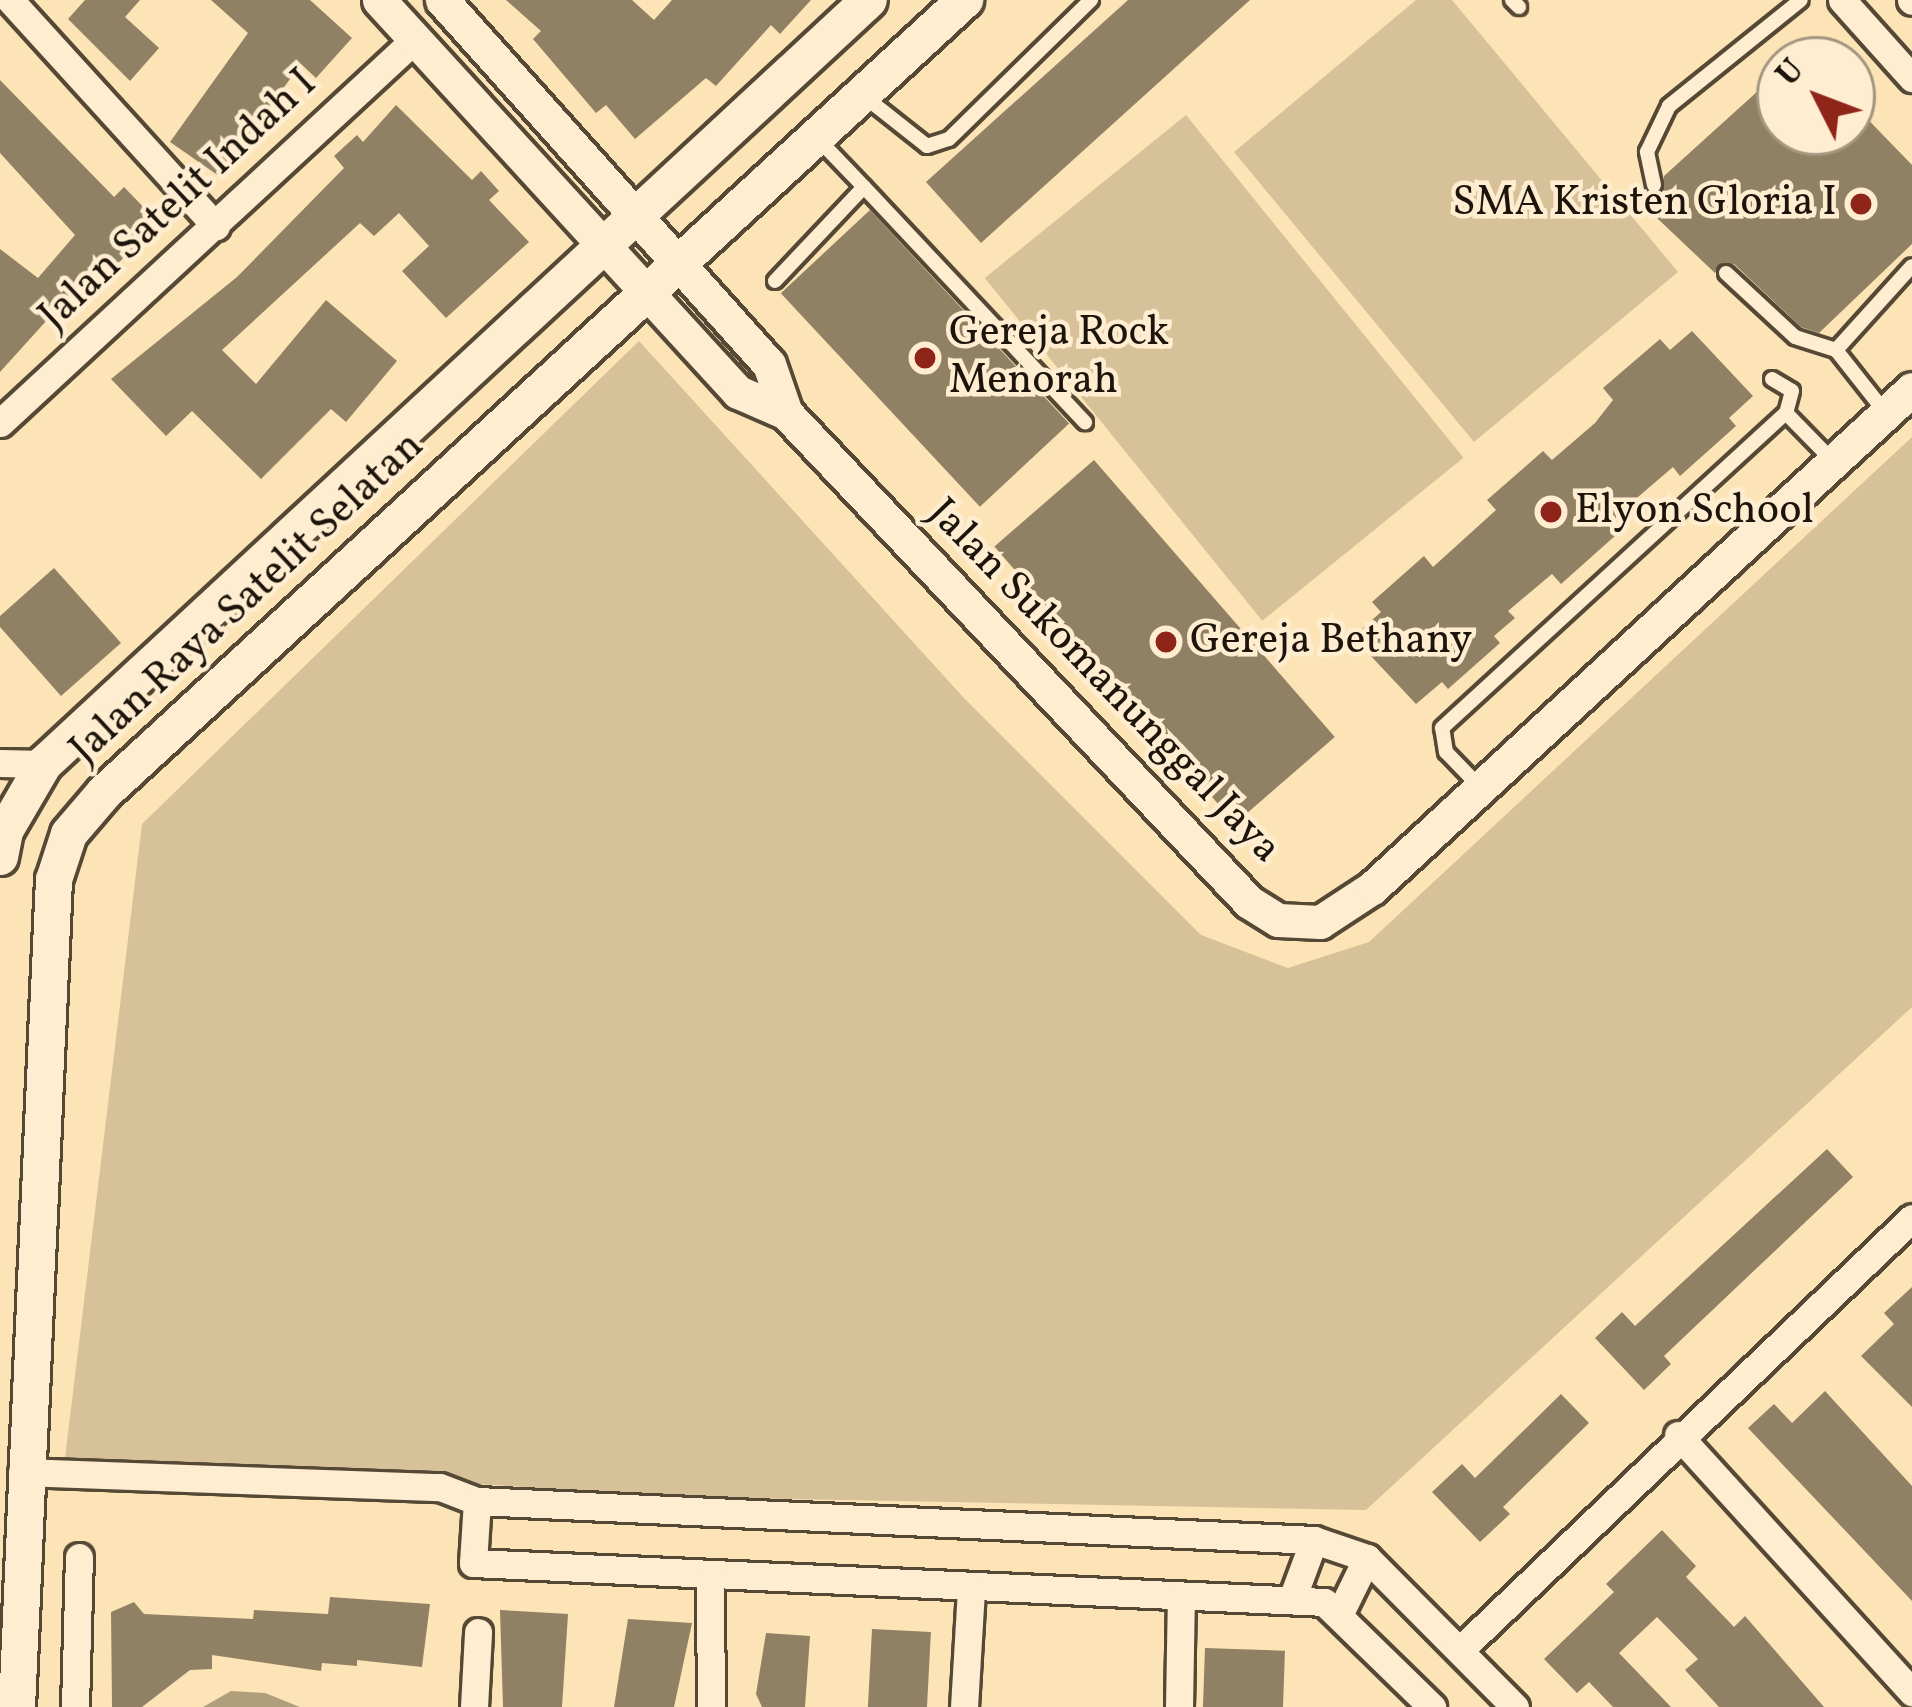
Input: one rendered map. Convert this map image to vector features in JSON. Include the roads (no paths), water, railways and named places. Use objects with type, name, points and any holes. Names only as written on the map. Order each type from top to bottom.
[{"type":"main road","name":"Jalan Raya Satelit Selatan","points":[[2,840],[44,764],[869,0]]},
{"type":"main road","name":"Jalan Raya Satelit Selatan","points":[[17,1707],[11,1472],[54,880],[69,834],[104,793],[965,0]]},
{"type":"street","points":[[10,0],[216,226]]},
{"type":"street","name":"Jalan Sukomanunggal Jaya","points":[[379,0],[738,392],[786,413],[1249,902],[1277,920],[1320,922],[1348,908],[1912,389]]},
{"type":"street","points":[[1842,0],[1912,78]]},
{"type":"street","name":"Jalan Sukomanunggal Jaya","points":[[458,6],[769,364],[786,413]]},
{"type":"street","name":"Jalan Satelit Indah I","points":[[6,407],[216,226],[415,40]]},
{"type":"street","points":[[0,764],[44,764]]},
{"type":"street","points":[[1460,1650],[1678,1435],[1912,1218]]},
{"type":"street","points":[[1678,1435],[1912,1692]]},
{"type":"street","points":[[11,1472],[440,1487],[477,1501],[1314,1540],[1367,1558],[1515,1707]]},
{"type":"street","points":[[477,1501],[473,1562],[710,1579],[1292,1599],[1340,1611],[1432,1707]]},
{"type":"street","points":[[1292,1599],[1314,1540]]},
{"type":"street","points":[[75,1707],[80,1557]]},
{"type":"street","points":[[1340,1611],[1367,1558]]},
{"type":"street","points":[[710,1579],[711,1707]]},
{"type":"street","points":[[964,1707],[971,1588]]},
{"type":"street","points":[[1179,1707],[1181,1595]]},
{"type":"street","points":[[474,1707],[478,1632]]},
{"type":"lane","points":[[862,95],[928,146],[949,139],[1091,0]]},
{"type":"lane","points":[[1654,185],[1647,152],[1669,106],[1801,0]]},
{"type":"lane","points":[[817,138],[1085,422]]},
{"type":"lane","points":[[775,281],[864,187]]},
{"type":"lane","points":[[1836,350],[1912,266]]},
{"type":"lane","points":[[1726,273],[1795,337],[1836,350],[1886,413]]},
{"type":"lane","points":[[1481,788],[1446,752],[1442,728],[1786,413],[1794,396],[1772,379]]},
{"type":"lane","points":[[1786,413],[1834,461]]},
{"type":"place","name":"SMA Kristen Gloria I","points":[[1861,204]]},
{"type":"place","name":"Gereja Rock Menorah","points":[[925,358]]},
{"type":"place","name":"Elyon School","points":[[1551,512]]},
{"type":"place","name":"Gereja Bethany","points":[[1166,642]]}]
